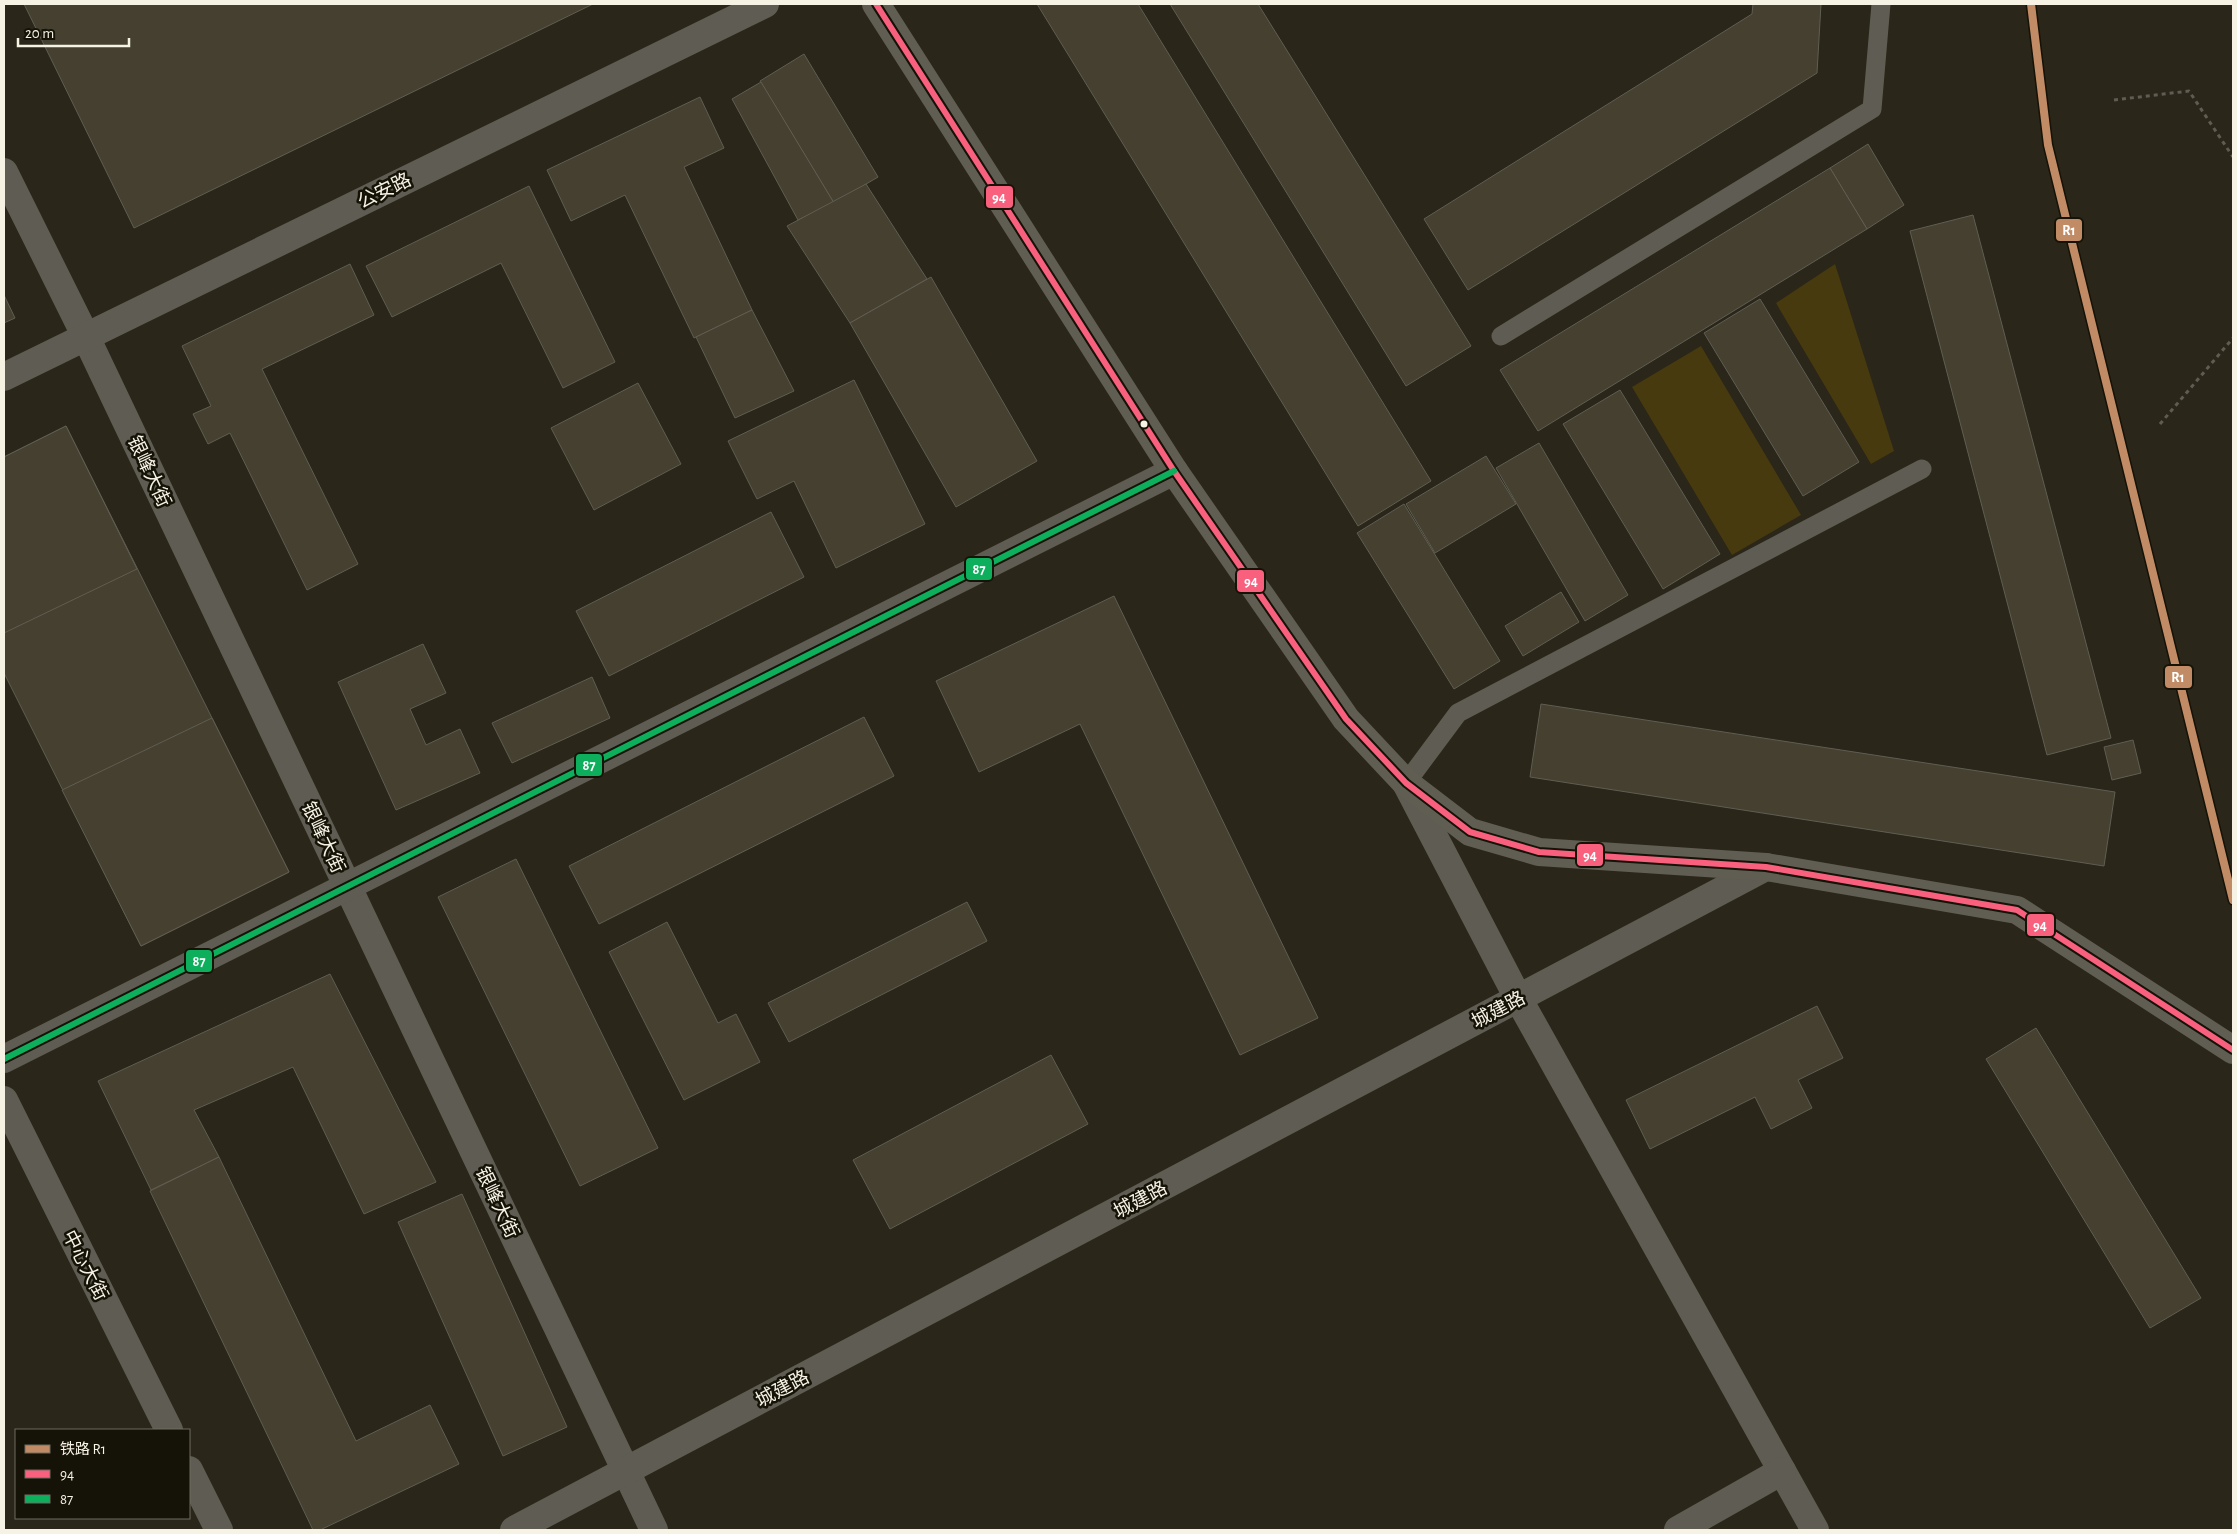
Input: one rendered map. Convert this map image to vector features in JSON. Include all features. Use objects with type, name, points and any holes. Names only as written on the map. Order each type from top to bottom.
[{"type":"main road","points":[[876,4],[1174,471],[1346,719],[1406,783],[1470,832],[1538,852],[1766,867],[2017,910],[2233,1050]]},
{"type":"street","name":"公安路","points":[[4,377],[765,4]]},
{"type":"street","name":"银峰大街","points":[[4,172],[86,337],[654,1530]]},
{"type":"street","points":[[4,1059],[1174,471]]},
{"type":"street","points":[[1406,783],[1518,998],[1815,1530]]},
{"type":"street","name":"城建路","points":[[514,1530],[1766,867]]},
{"type":"street","name":"中心大街","points":[[4,1100],[168,1429]]},
{"type":"street","points":[[1678,1530],[1782,1471]]},
{"type":"street","points":[[190,1472],[219,1530]]},
{"type":"lane","points":[[1501,336],[1872,109],[1881,4]]},
{"type":"lane","points":[[1406,783],[1458,713],[1922,469]]},
{"type":"path","points":[[2114,100],[2189,90],[2233,157]]},
{"type":"path","points":[[2160,424],[2233,338]]},
{"type":"shaded area","points":[[1835,264],[1894,451],[1871,464],[1776,303]]},
{"type":"shaded area","points":[[1701,346],[1801,515],[1732,555],[1632,387]]},
{"type":"building","points":[[24,4],[593,4],[134,228]]},
{"type":"building","points":[[1037,4],[1138,4],[1431,481],[1358,526]]},
{"type":"building","points":[[1170,4],[1258,4],[1471,346],[1406,386]]},
{"type":"building","points":[[1753,4],[1821,4],[1817,73],[1468,290],[1424,219],[1752,14]]},
{"type":"building","points":[[804,54],[878,177],[834,203],[760,81]]},
{"type":"building","points":[[761,82],[834,203],[798,220],[732,99]]},
{"type":"building","points":[[700,97],[724,148],[684,167],[752,310],[694,338],[625,195],[571,221],[547,170]]},
{"type":"building","points":[[1868,144],[1904,205],[1867,229],[1830,168]]},
{"type":"building","points":[[1830,168],[1867,229],[1538,431],[1500,370]]},
{"type":"building","points":[[866,184],[927,279],[850,323],[787,226]]},
{"type":"building","points":[[529,186],[615,362],[563,388],[501,263],[392,317],[366,266]]},
{"type":"building","points":[[1973,215],[2111,738],[2047,755],[1910,231]]},
{"type":"building","points":[[350,264],[374,315],[262,369],[358,564],[307,590],[230,433],[208,444],[193,414],[211,406],[182,346]]},
{"type":"building","points":[[931,277],[1037,461],[956,507],[850,323]]},
{"type":"building","points":[[4,295],[15,318],[4,323]]},
{"type":"building","points":[[1760,299],[1859,462],[1803,496],[1704,333]]},
{"type":"building","points":[[752,310],[794,391],[735,418],[696,337]]},
{"type":"building","points":[[854,380],[925,524],[836,568],[794,481],[757,499],[728,441]]},
{"type":"building","points":[[638,383],[681,464],[594,510],[551,428]]},
{"type":"building","points":[[1620,390],[1720,554],[1663,589],[1563,424]]},
{"type":"building","points":[[66,426],[289,872],[141,946],[4,673],[4,457]]},
{"type":"building","points":[[66,426],[137,569],[4,633],[4,457]]},
{"type":"building","points":[[1539,443],[1628,595],[1585,621],[1496,468]]},
{"type":"building","points":[[1486,456],[1516,504],[1435,553],[1406,504]]},
{"type":"building","points":[[1404,504],[1500,661],[1454,689],[1357,533]]},
{"type":"building","points":[[771,512],[804,577],[609,676],[576,611]]},
{"type":"building","points":[[1561,592],[1579,622],[1523,656],[1505,626]]},
{"type":"building","points":[[1114,596],[1318,1018],[1240,1055],[1080,724],[979,772],[936,681]]},
{"type":"building","points":[[423,644],[446,693],[410,709],[426,745],[460,729],[480,773],[396,810],[338,682]]},
{"type":"building","points":[[592,677],[610,718],[512,763],[492,723]]},
{"type":"building","points":[[1541,704],[2115,792],[2104,866],[1530,777]]},
{"type":"building","points":[[864,717],[894,776],[599,924],[569,866]]},
{"type":"building","points":[[212,718],[289,872],[141,946],[62,790]]},
{"type":"building","points":[[2133,740],[2141,773],[2112,780],[2104,747]]},
{"type":"building","points":[[516,859],[658,1148],[580,1186],[438,897]]},
{"type":"building","points":[[967,902],[987,941],[789,1042],[768,1003]]},
{"type":"building","points":[[667,922],[718,1023],[736,1014],[760,1062],[684,1100],[609,952]]},
{"type":"building","points":[[330,974],[436,1182],[364,1214],[293,1067],[194,1110],[219,1157],[151,1190],[98,1081]]},
{"type":"building","points":[[1817,1006],[1843,1058],[1798,1080],[1812,1108],[1771,1129],[1755,1097],[1650,1149],[1626,1100]]},
{"type":"building","points":[[2036,1028],[2201,1298],[2150,1328],[1986,1059]]},
{"type":"building","points":[[1051,1055],[1088,1124],[890,1229],[853,1160]]},
{"type":"building","points":[[219,1157],[356,1441],[430,1405],[459,1464],[320,1530],[313,1530],[150,1191]]},
{"type":"building","points":[[462,1194],[567,1427],[503,1456],[398,1222]]},
{"type":"rail line","name":"R1","points":[[2031,4],[2048,145],[2233,900]]},
{"type":"transit line","name":"94","points":[[876,4],[1174,471],[1346,719],[1406,783],[1470,832],[1539,852],[1766,867],[2017,910],[2233,1050]]},
{"type":"transit line","name":"87","points":[[4,1059],[1174,471]]}]
